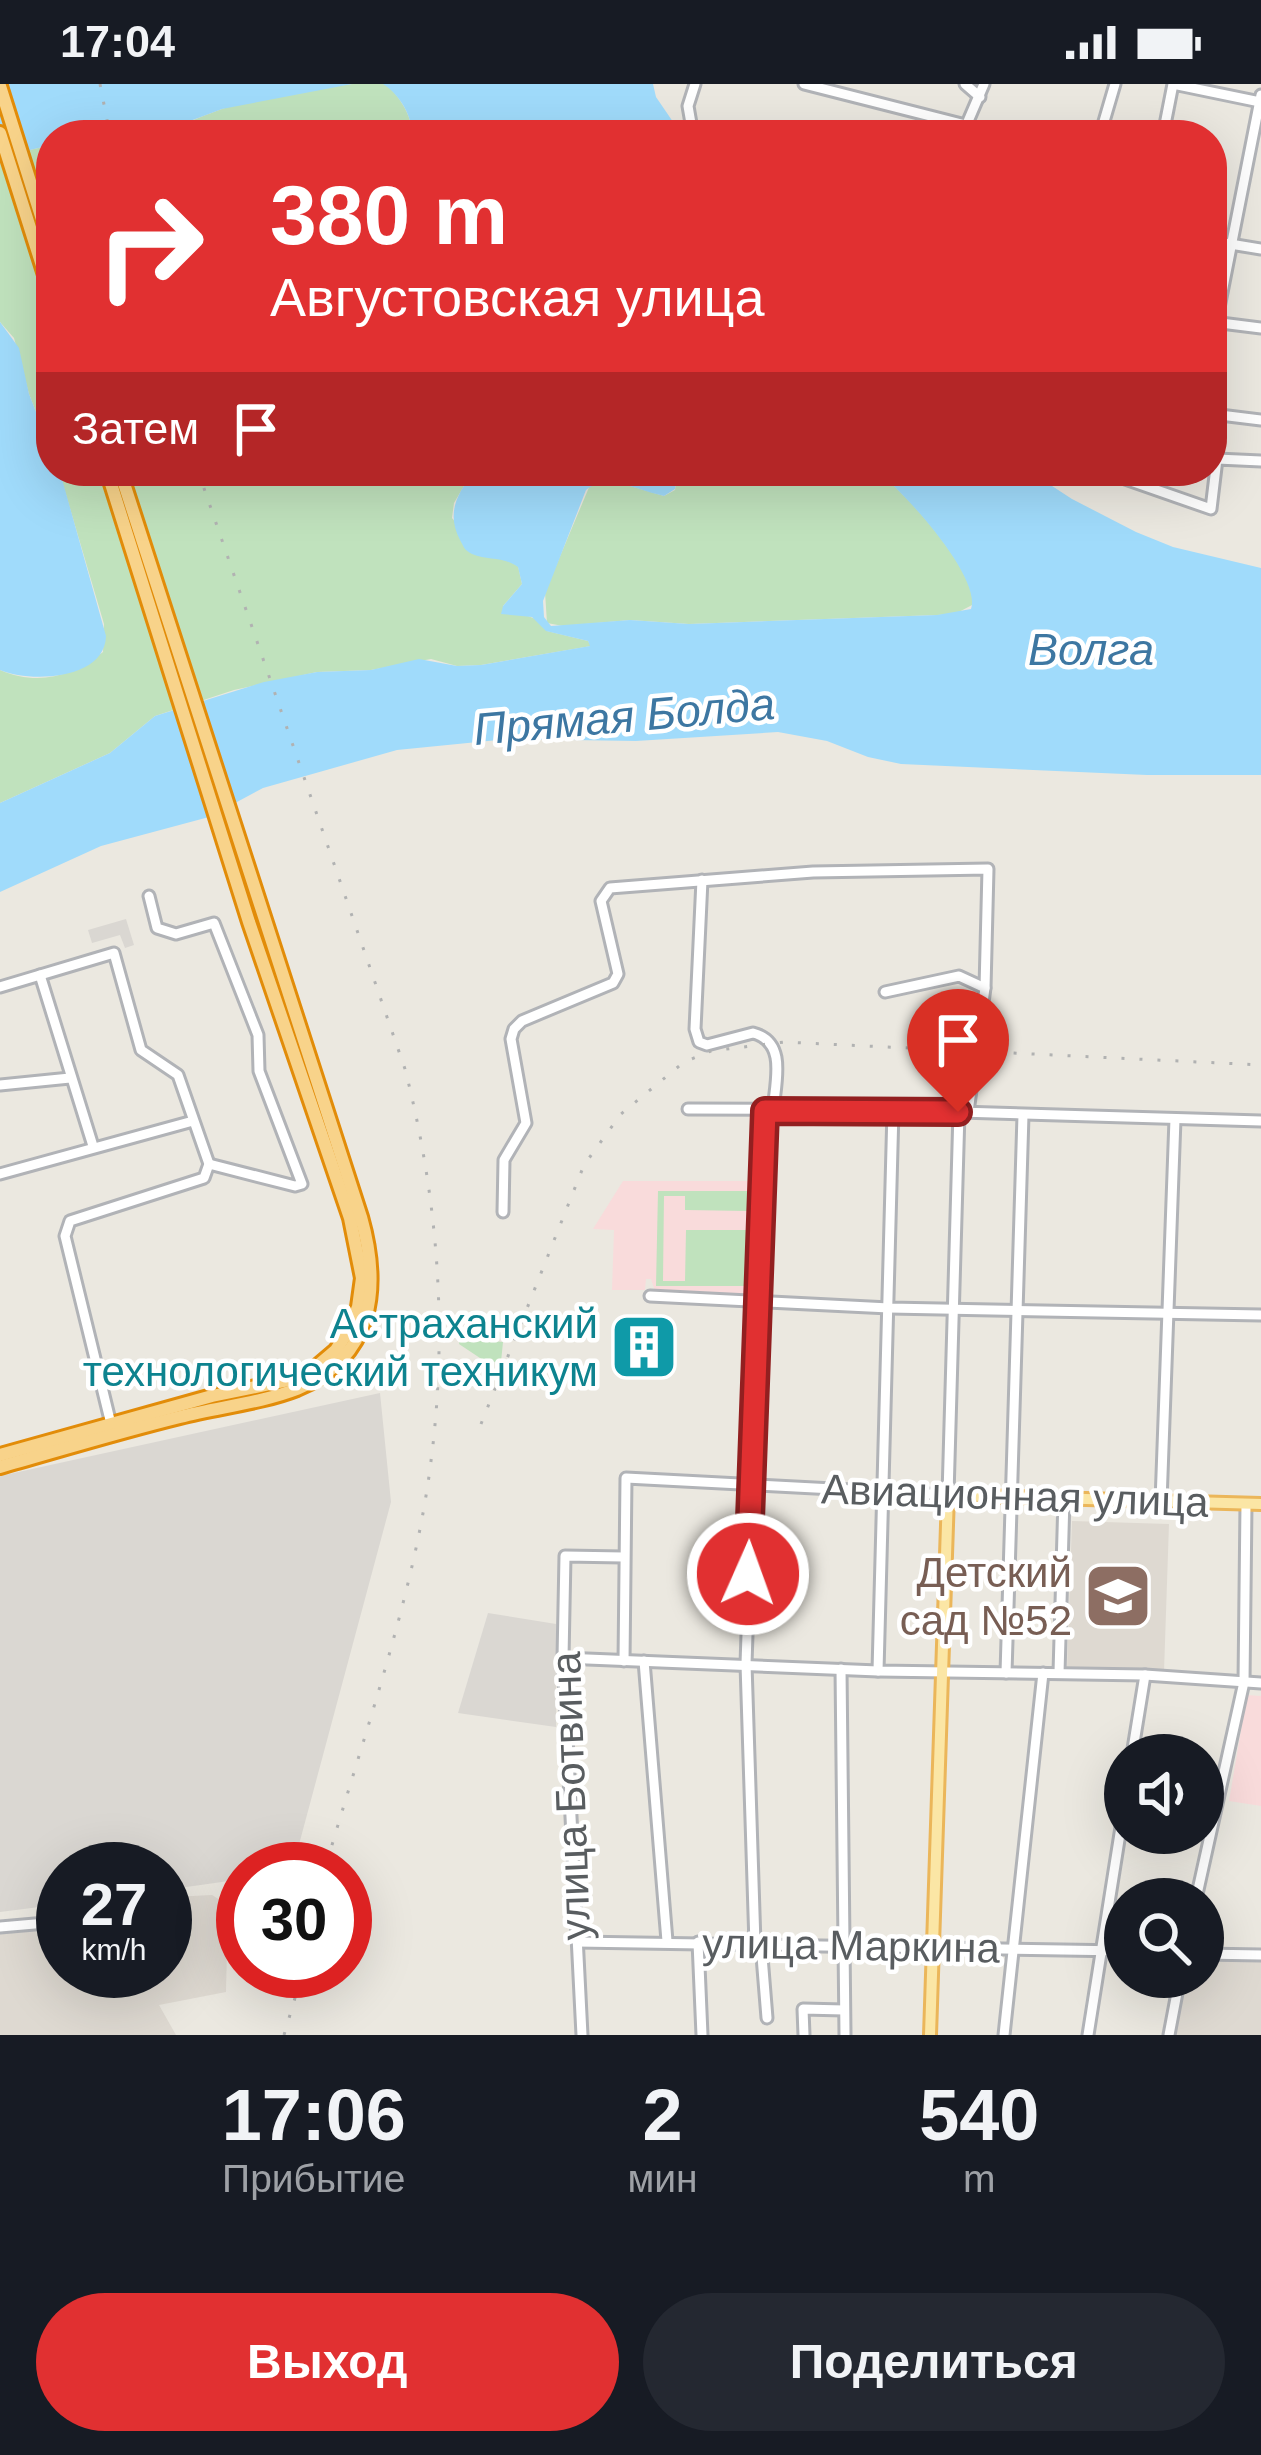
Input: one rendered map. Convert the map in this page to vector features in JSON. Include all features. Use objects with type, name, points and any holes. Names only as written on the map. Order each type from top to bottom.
[{"type":"highway","points":[[0,86],[36,233]]},
{"type":"highway","points":[[0,133],[36,213]]},
{"type":"highway","points":[[112,486],[169,644]]},
{"type":"highway","points":[[0,1455],[289,1380],[316,1367],[336,1350],[358,1307],[362,1278],[355,1234],[169,644],[124,486]]},
{"type":"highway","points":[[0,1467],[293,1390],[320,1378],[342,1360],[358,1336],[373,1279],[370,1249],[255,919]]},
{"type":"main road","name":"Авиационная улица","points":[[948,1495],[1261,1504]]},
{"type":"main road","points":[[930,2035],[948,1495]]},
{"type":"street","points":[[690,120],[688,106],[694,84]]},
{"type":"street","points":[[804,84],[943,120]]},
{"type":"street","points":[[965,84],[980,97]]},
{"type":"street","points":[[969,120],[984,84]]},
{"type":"street","points":[[1104,120],[1114,84]]},
{"type":"street","points":[[1166,120],[1173,84],[1260,99],[1227,257]]},
{"type":"street","points":[[1230,242],[1261,249]]},
{"type":"street","points":[[1227,324],[1261,328]]},
{"type":"street","points":[[1227,417],[1261,420]]},
{"type":"street","points":[[1227,459],[1261,461]]},
{"type":"street","points":[[1145,486],[1211,509],[1214,486]]},
{"type":"street","points":[[503,1212],[504,1160],[526,1124],[511,1039],[514,1029],[522,1021],[614,983],[618,974],[602,901],[610,888],[812,872],[988,869],[986,988],[963,1112],[948,1495]]},
{"type":"street","points":[[702,880],[695,1029],[699,1042],[707,1045],[753,1033],[772,1042],[777,1052],[758,1300],[746,1664],[758,1944],[767,2018]]},
{"type":"street","points":[[149,896],[157,928],[176,934],[214,923],[258,1035],[259,1071],[302,1184],[209,1164]]},
{"type":"street","points":[[0,987],[114,953],[141,1050],[178,1075],[209,1164],[204,1178],[70,1221],[65,1236],[111,1424]]},
{"type":"street","points":[[40,975],[93,1146]]},
{"type":"street","points":[[885,992],[959,976],[986,988]]},
{"type":"street","points":[[0,1085],[70,1078]]},
{"type":"street","points":[[688,1109],[1261,1121]]},
{"type":"street","points":[[878,1671],[893,1110]]},
{"type":"street","points":[[1006,1672],[1023,1114]]},
{"type":"street","points":[[1161,1502],[1175,1119]]},
{"type":"street","points":[[0,1174],[193,1121]]},
{"type":"street","points":[[650,1296],[889,1308],[1261,1315]]},
{"type":"street","name":"Авиационная улица","points":[[623,1558],[626,1478],[948,1495]]},
{"type":"street","points":[[1059,1673],[1064,1498]]},
{"type":"street","points":[[1201,1878],[1244,1682],[1246,1504]]},
{"type":"street","name":"улица Ботвина","points":[[582,2035],[563,1658],[565,1556],[623,1558]]},
{"type":"street","points":[[623,1558],[623,1661]]},
{"type":"street","points":[[563,1658],[878,1671],[1144,1675],[1261,1684]]},
{"type":"street","points":[[644,1661],[667,1941]]},
{"type":"street","points":[[841,1669],[844,2035]]},
{"type":"street","points":[[1004,2035],[1043,1673]]},
{"type":"street","points":[[1135,1734],[1144,1675]]},
{"type":"street","points":[[1088,2035],[1117,1854]]},
{"type":"street","points":[[0,1927],[36,1924]]},
{"type":"street","name":"улица Маркина","points":[[577,1942],[1102,1950]]},
{"type":"street","points":[[698,1942],[702,2035]]},
{"type":"street","points":[[1224,1954],[1261,1955]]},
{"type":"street","points":[[1168,2035],[1176,1998]]},
{"type":"street","points":[[804,2035],[803,2009],[844,2010]]},
{"type":"shaded area","points":[[126,919],[134,945],[125,948],[120,935],[92,943],[88,930]]},
{"type":"shaded area","points":[[623,1181],[758,1181],[755,1294],[655,1291],[651,1279],[646,1279],[645,1290],[612,1290],[614,1230],[593,1229]]},
{"type":"shaded area","points":[[380,1393],[391,1502],[300,1842],[216,1842],[216,1883],[192,1886],[192,1842],[36,1842],[36,1907],[0,1912],[0,1476]]},
{"type":"shaded area","name":"Детский сад №52","points":[[1072,1521],[1169,1524],[1164,1672],[1067,1668]]},
{"type":"shaded area","points":[[488,1613],[556,1624],[556,1727],[458,1713]]},
{"type":"shaded area","points":[[1247,1695],[1261,1696],[1261,1806],[1229,1801]]},
{"type":"shaded area","points":[[192,1896],[216,1898],[216,1994],[159,2005],[176,2035],[0,2035],[0,1930],[36,1931],[36,1998],[192,1998]]},
{"type":"shaded area","points":[[1224,1959],[1261,1959],[1261,2035],[1172,2035],[1179,1998],[1224,1998]]},
{"type":"green space","points":[[386,84],[409,120],[193,120],[289,93]]},
{"type":"green space","points":[[36,149],[36,412],[14,338],[0,322],[0,157]]},
{"type":"green space","points":[[63,486],[464,486],[452,518],[483,556],[518,566],[522,584],[503,606],[538,620],[547,631],[588,641],[591,646],[481,665],[457,666],[431,659],[371,670],[317,672],[234,690],[155,716],[110,753],[0,803],[0,670],[41,678],[79,668],[103,652],[104,624]]},
{"type":"green space","points":[[590,486],[630,486],[664,496],[676,486],[894,486],[950,552],[974,604],[955,614],[937,615],[689,624],[547,623],[545,592]]},
{"type":"green space","points":[[658,1191],[756,1191],[751,1286],[656,1286]],"holes":[[[664,1196],[685,1196],[685,1210],[748,1211],[748,1230],[686,1230],[685,1281],[663,1281]]]},
{"type":"green space","points":[[462,1329],[482,1340],[503,1342],[501,1362],[486,1362],[459,1344]]},
{"type":"water","points":[[0,84],[352,84],[222,109],[193,120],[36,120],[36,149],[0,157]]},
{"type":"water","points":[[383,84],[653,84],[672,120],[410,120]]},
{"type":"water","points":[[0,322],[19,348],[36,412],[36,486],[64,486],[106,636],[102,651],[80,670],[46,677],[0,670]]},
{"type":"water","name":"Волга","points":[[465,486],[593,486],[586,490],[543,601],[544,617],[551,626],[630,620],[689,624],[937,615],[971,609],[965,577],[953,557],[893,486],[1052,486],[1173,547],[1261,568],[1261,775],[901,764],[827,741],[778,732],[636,741],[508,739],[397,750],[263,788],[209,817],[101,846],[0,892],[0,803],[110,753],[155,716],[264,682],[317,672],[371,670],[419,659],[481,665],[590,646],[588,641],[546,631],[532,617],[501,614],[522,584],[518,567],[467,551],[454,521]]},
{"type":"water","name":"Волга","points":[[628,486],[676,486],[664,496]]},
{"type":"railway","points":[[100,84],[107,120]]},
{"type":"railway","points":[[203,486],[405,1069],[425,1166],[437,1264],[439,1362],[423,1511],[400,1614],[333,1842]]},
{"type":"railway","points":[[481,1424],[584,1165],[621,1114],[684,1062],[711,1051],[784,1042],[1261,1065]]},
{"type":"railway","points":[[284,2035],[295,1998]]},
{"type":"place","name":"Астраханский технологический техникум","points":[[644,1347]]},
{"type":"place","name":"Детский сад №52","points":[[1118,1596]]},
{"type":"route","points":[[748,1574],[765,1111],[958,1112]]},
{"type":"water label","name":"Прямая Болда","points":[[624,716]]}]
